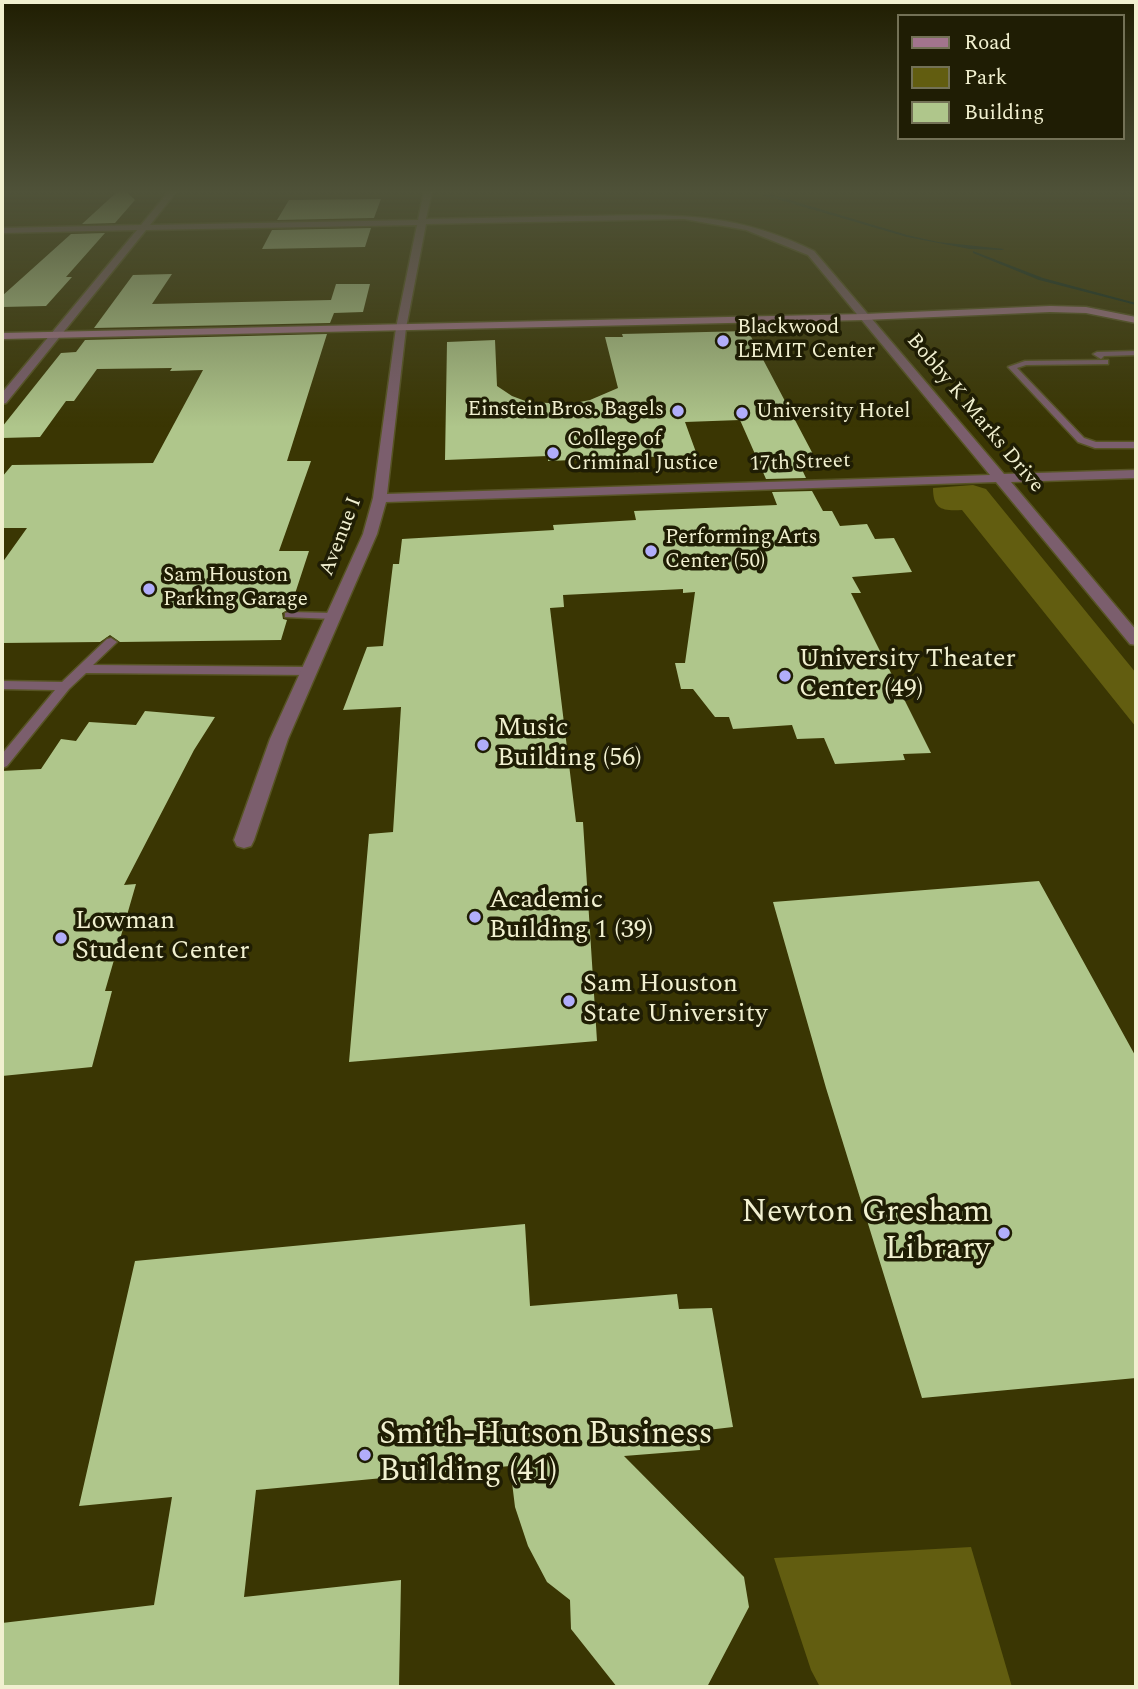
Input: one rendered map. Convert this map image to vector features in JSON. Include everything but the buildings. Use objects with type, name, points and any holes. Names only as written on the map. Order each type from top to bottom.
[{"type":"street","points":[[2,400],[108,270]]},
{"type":"street","name":"Avenue I","points":[[244,840],[279,739],[370,534],[380,498],[401,328],[413,270]]},
{"type":"street","name":"Bobby K Marks Drive","points":[[825,270],[1136,640]]},
{"type":"street","points":[[2,336],[864,317],[1050,309],[1086,310],[1136,320]]},
{"type":"street","points":[[950,314],[1068,317],[1136,330]]},
{"type":"street","name":"17th Street","points":[[380,498],[1136,474]]},
{"type":"lane","points":[[1136,353],[1097,354],[1105,362],[1025,363],[1012,367],[1081,440],[1095,445],[1136,445]]},
{"type":"lane","points":[[289,615],[333,616]]},
{"type":"lane","points":[[2,763],[65,686],[111,642]]},
{"type":"lane","points":[[84,668],[309,671]]},
{"type":"lane","points":[[2,685],[65,686]]},
{"type":"green space","points":[[973,485],[986,489],[1136,673],[1136,727],[962,510],[940,508],[933,495],[933,488]]},
{"type":"green space","points":[[971,1547],[1012,1687],[820,1687],[811,1670],[774,1558]]},
{"type":"waterway","points":[[1018,270],[1041,279],[1136,304]]},
{"type":"place","name":"Blackwood LEMIT Center","points":[[723,341]]},
{"type":"place","name":"Einstein Bros. Bagels","points":[[678,411]]},
{"type":"place","name":"University Hotel","points":[[742,413]]},
{"type":"place","name":"College of Criminal Justice","points":[[553,453]]},
{"type":"place","name":"Performing Arts Center (50)","points":[[651,551]]},
{"type":"place","name":"Sam Houston Parking Garage","points":[[149,589]]},
{"type":"place","name":"University Theater Center (49)","points":[[785,676]]},
{"type":"place","name":"Music Building (56)","points":[[483,745]]},
{"type":"place","name":"Academic Building 1 (39)","points":[[475,917]]},
{"type":"place","name":"Lowman Student Center","points":[[61,938]]},
{"type":"place","name":"Sam Houston State University","points":[[569,1001]]},
{"type":"place","name":"Newton Gresham Library","points":[[1004,1233]]},
{"type":"place","name":"Smith-Hutson Business Building (41)","points":[[365,1455]]}]
